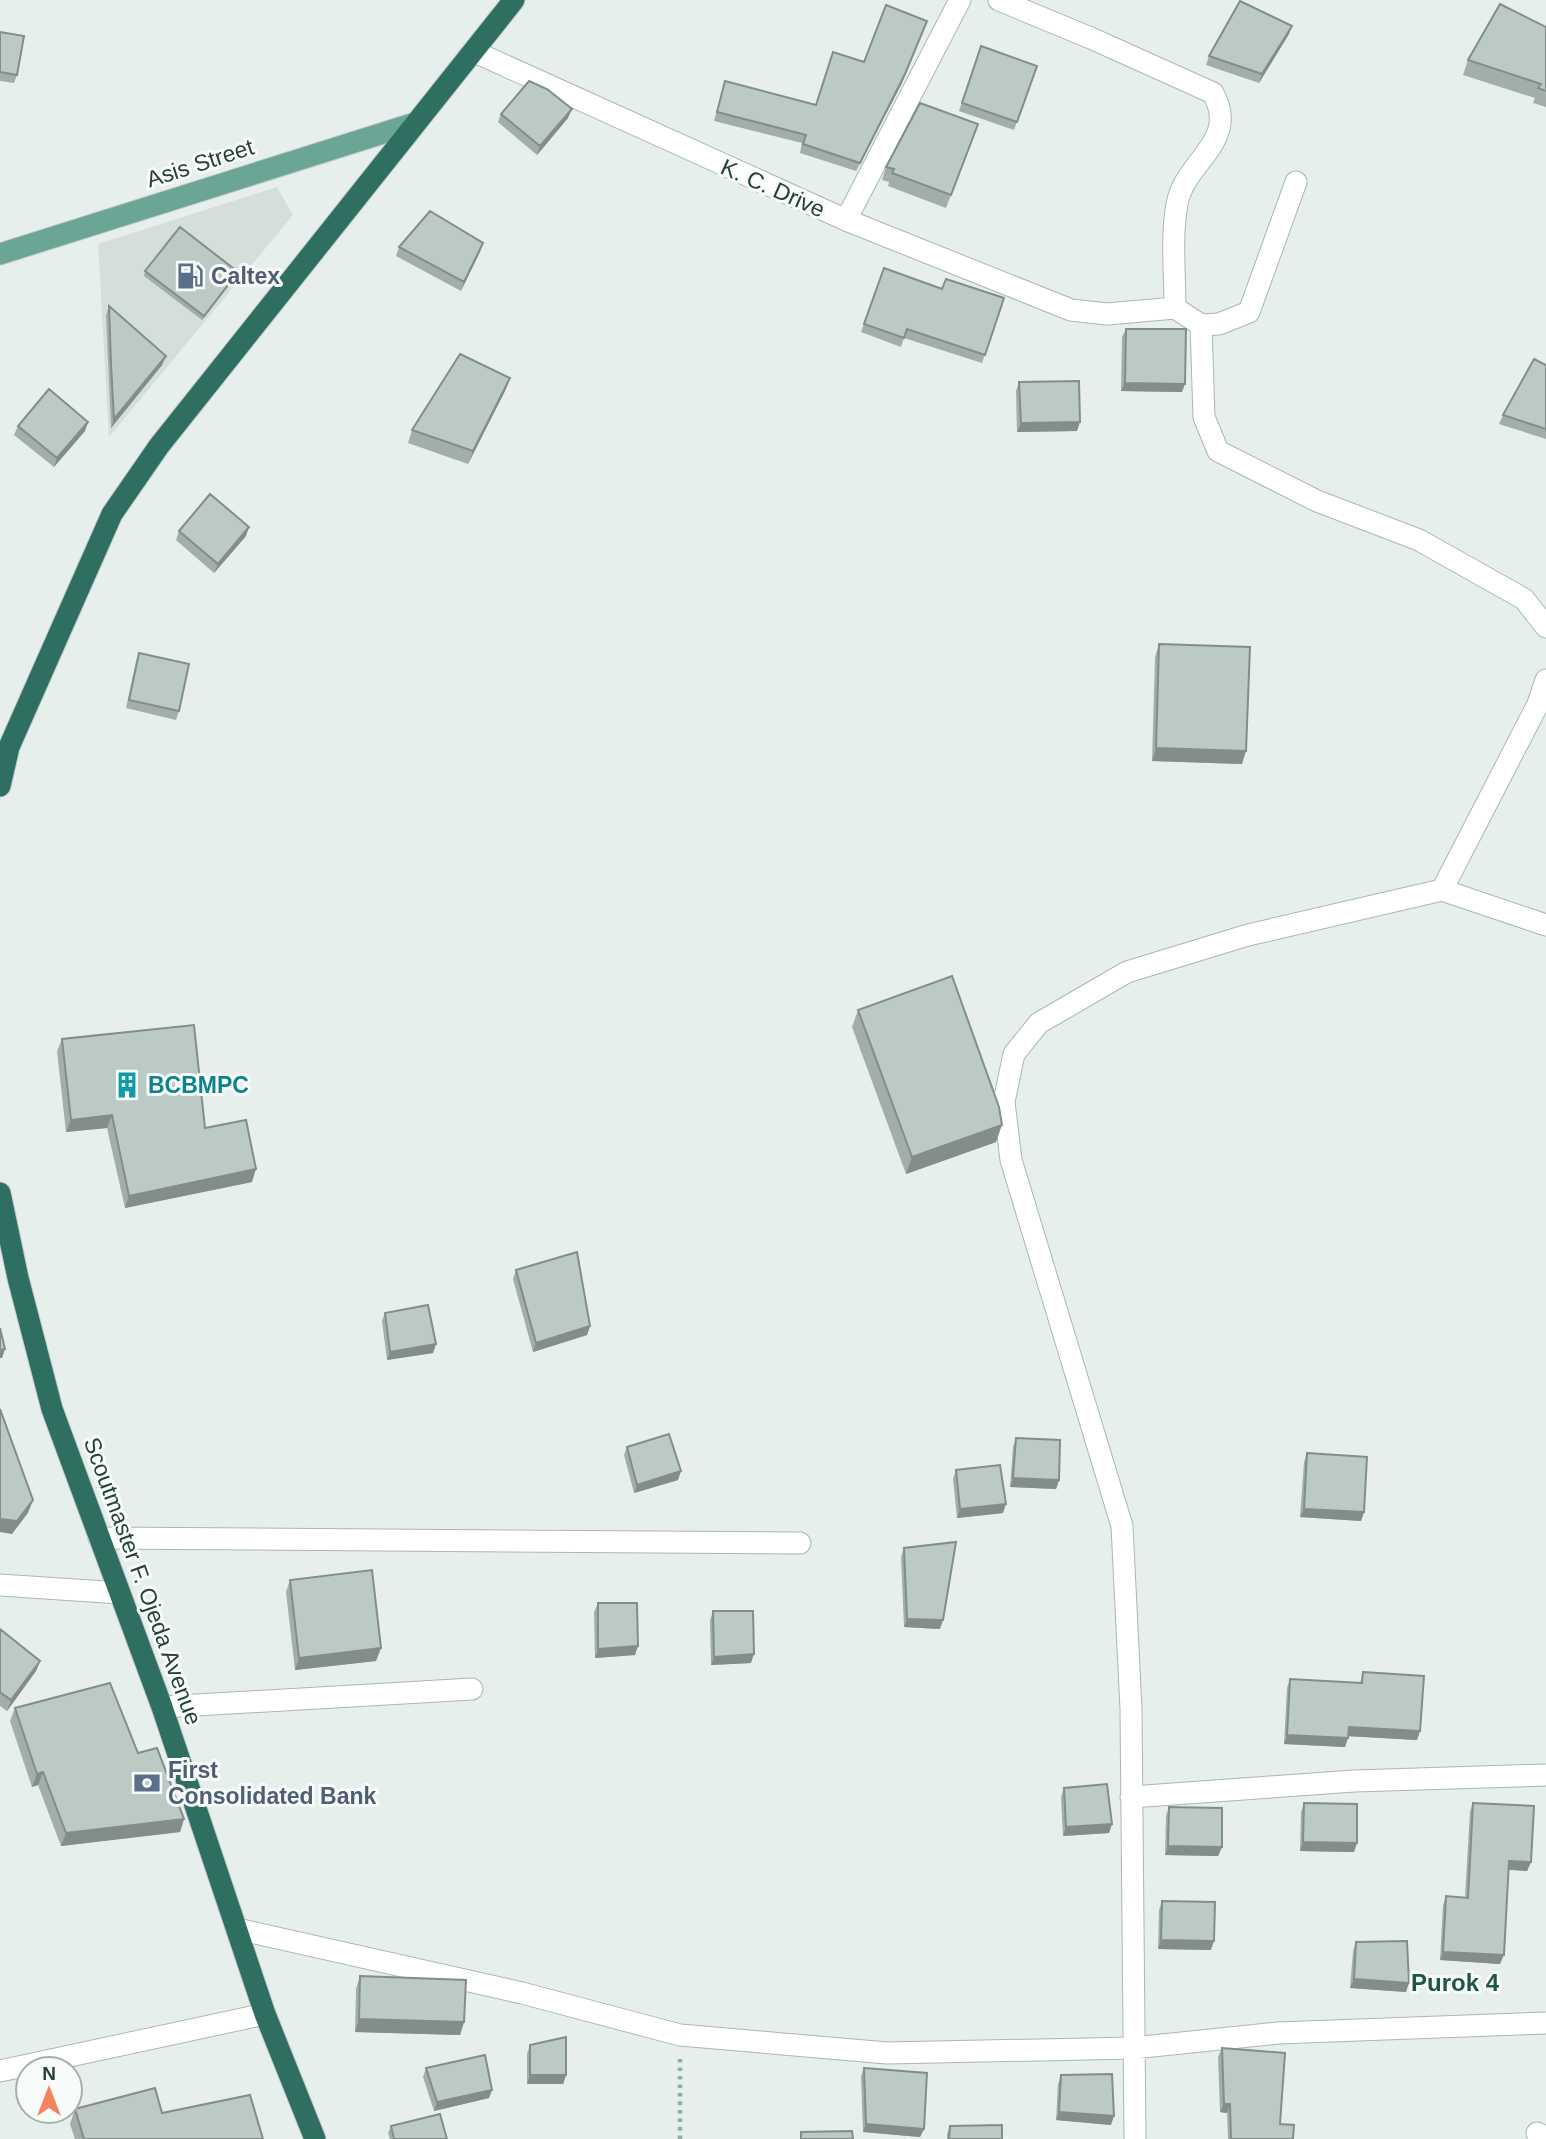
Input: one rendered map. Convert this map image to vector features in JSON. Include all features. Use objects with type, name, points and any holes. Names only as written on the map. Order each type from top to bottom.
[{"type":"highway","points":[[0,786],[9,747],[112,514],[159,446],[514,0]]},
{"type":"highway","name":"Scoutmaster F. Ojeda Avenue","points":[[0,1193],[18,1278],[52,1409],[162,1707],[265,2014],[315,2139]]},
{"type":"main road","name":"Asis Street","points":[[0,254],[415,123]]},
{"type":"street","name":"K. C. Drive","points":[[475,52],[846,220],[960,0]]},
{"type":"street","points":[[999,0],[1093,38],[1213,93],[1222,109],[1219,131],[1210,150],[1188,174],[1177,205],[1175,308]]},
{"type":"street","points":[[846,220],[1071,310],[1107,314],[1175,308],[1200,325],[1219,324],[1250,312],[1296,182]]},
{"type":"street","points":[[1200,325],[1203,417],[1218,451],[1317,500],[1419,540],[1524,599],[1546,627]]},
{"type":"street","points":[[1442,890],[1502,769],[1538,704],[1546,680]]},
{"type":"street","points":[[1135,2139],[1131,1709],[1122,1526],[1011,1160],[1004,1102],[1014,1054],[1039,1023],[1127,972],[1248,935],[1442,890],[1546,925]]},
{"type":"street","points":[[99,1538],[800,1543]]},
{"type":"street","points":[[0,1585],[120,1593]]},
{"type":"street","points":[[162,1707],[472,1689]]},
{"type":"street","points":[[1131,1797],[1354,1781],[1546,1775]]},
{"type":"street","points":[[237,1929],[522,1993],[680,2035],[887,2053],[1133,2048],[1278,2033],[1546,2023]]},
{"type":"street","points":[[0,2071],[265,2014]]},
{"type":"path","points":[[680,2035],[680,2139]]},
{"type":"shaded area","points":[[277,187],[293,215],[109,437],[98,244]]},
{"type":"building","points":[[1240,1],[1292,26],[1262,74],[1209,56]]},
{"type":"building","points":[[1500,4],[1546,27],[1546,91],[1538,88],[1541,84],[1468,60]]},
{"type":"building","points":[[886,5],[927,21],[905,74],[860,163],[803,144],[806,135],[717,112],[725,81],[816,105],[833,52],[864,62]]},
{"type":"building","points":[[0,32],[24,36],[17,75],[0,72]]},
{"type":"building","points":[[981,46],[1037,66],[1017,122],[962,103]]},
{"type":"building","points":[[529,81],[547,89],[572,109],[540,146],[501,114]]},
{"type":"building","points":[[920,103],[978,124],[951,195],[892,173],[894,169],[886,167]]},
{"type":"building","points":[[430,211],[483,243],[464,282],[399,247]]},
{"type":"building","name":"Caltex","points":[[180,227],[238,272],[204,316],[145,271]]},
{"type":"building","points":[[884,268],[942,289],[946,279],[1004,298],[985,355],[907,329],[904,338],[864,324]]},
{"type":"building","points":[[109,306],[166,356],[114,419],[111,364]]},
{"type":"building","points":[[1126,329],[1186,329],[1185,384],[1125,383]]},
{"type":"building","points":[[460,354],[510,378],[473,451],[412,430]]},
{"type":"building","points":[[1534,359],[1546,365],[1546,429],[1503,415]]},
{"type":"building","points":[[1079,381],[1080,422],[1021,423],[1019,382]]},
{"type":"building","points":[[49,389],[88,422],[57,458],[18,426]]},
{"type":"building","points":[[210,494],[249,527],[218,564],[179,531]]},
{"type":"building","points":[[1159,644],[1250,647],[1246,751],[1156,748]]},
{"type":"building","points":[[139,653],[189,664],[179,711],[129,700]]},
{"type":"building","points":[[952,976],[999,1107],[1002,1125],[912,1157],[858,1010]]},
{"type":"building","points":[[194,1025],[205,1128],[246,1120],[256,1169],[129,1196],[112,1115],[71,1120],[62,1039]]},
{"type":"building","points":[[577,1252],[590,1326],[536,1343],[516,1270]]},
{"type":"building","points":[[428,1305],[436,1344],[390,1352],[385,1313]]},
{"type":"building","points":[[0,1328],[5,1349],[0,1350]]},
{"type":"building","points":[[0,1409],[33,1500],[17,1521],[0,1519]]},
{"type":"building","points":[[669,1434],[681,1471],[637,1485],[627,1447]]},
{"type":"building","points":[[1016,1438],[1060,1440],[1059,1480],[1013,1478]]},
{"type":"building","points":[[1307,1453],[1367,1457],[1364,1512],[1304,1509]]},
{"type":"building","points":[[1000,1465],[1006,1504],[960,1509],[956,1470]]},
{"type":"building","points":[[956,1542],[943,1620],[907,1619],[904,1548]]},
{"type":"building","points":[[372,1570],[381,1648],[299,1658],[290,1580]]},
{"type":"building","points":[[598,1603],[637,1603],[638,1646],[598,1649]]},
{"type":"building","points":[[713,1611],[753,1611],[754,1654],[714,1657]]},
{"type":"building","points":[[0,1629],[40,1661],[11,1700],[0,1692]]},
{"type":"building","points":[[1363,1672],[1424,1676],[1420,1731],[1349,1727],[1348,1738],[1287,1735],[1290,1679],[1362,1683]]},
{"type":"building","points":[[110,1683],[138,1753],[157,1748],[184,1819],[66,1833],[43,1772],[37,1774],[15,1708]]},
{"type":"building","points":[[1107,1784],[1112,1824],[1066,1827],[1064,1788]]},
{"type":"building","points":[[1304,1803],[1357,1804],[1357,1843],[1303,1842]]},
{"type":"building","points":[[1473,1803],[1534,1806],[1531,1862],[1509,1861],[1504,1955],[1443,1952],[1446,1896],[1468,1898]]},
{"type":"building","points":[[1169,1807],[1222,1808],[1222,1847],[1168,1846]]},
{"type":"building","points":[[1162,1901],[1215,1902],[1214,1941],[1161,1940]]},
{"type":"building","points":[[1407,1941],[1409,1983],[1354,1979],[1356,1942]]},
{"type":"building","points":[[360,1976],[466,1980],[464,2022],[359,2019]]},
{"type":"building","points":[[566,2037],[566,2075],[530,2075],[530,2045]]},
{"type":"building","points":[[1222,2048],[1285,2053],[1280,2124],[1294,2125],[1293,2139],[1231,2139],[1230,2104],[1224,2104]]},
{"type":"building","points":[[485,2055],[492,2090],[437,2102],[426,2068]]},
{"type":"building","points":[[864,2068],[927,2073],[924,2129],[866,2124]]},
{"type":"building","points":[[1112,2074],[1114,2116],[1059,2112],[1061,2075]]},
{"type":"building","points":[[155,2088],[162,2113],[250,2095],[263,2139],[84,2139],[80,2125],[84,2125],[84,2107]]},
{"type":"building","points":[[440,2114],[447,2139],[394,2139],[391,2126]]},
{"type":"building","points":[[1002,2125],[1002,2139],[949,2139],[950,2126]]},
{"type":"building","points":[[852,2131],[853,2139],[801,2139],[801,2132]]},
{"type":"place","name":"Caltex","points":[[190,276]]},
{"type":"place","name":"BCBMPC","points":[[127,1085]]},
{"type":"place","name":"First Consolidated Bank","points":[[147,1783]]},
{"type":"district","name":"Purok 4","points":[[1455,1982]]}]
